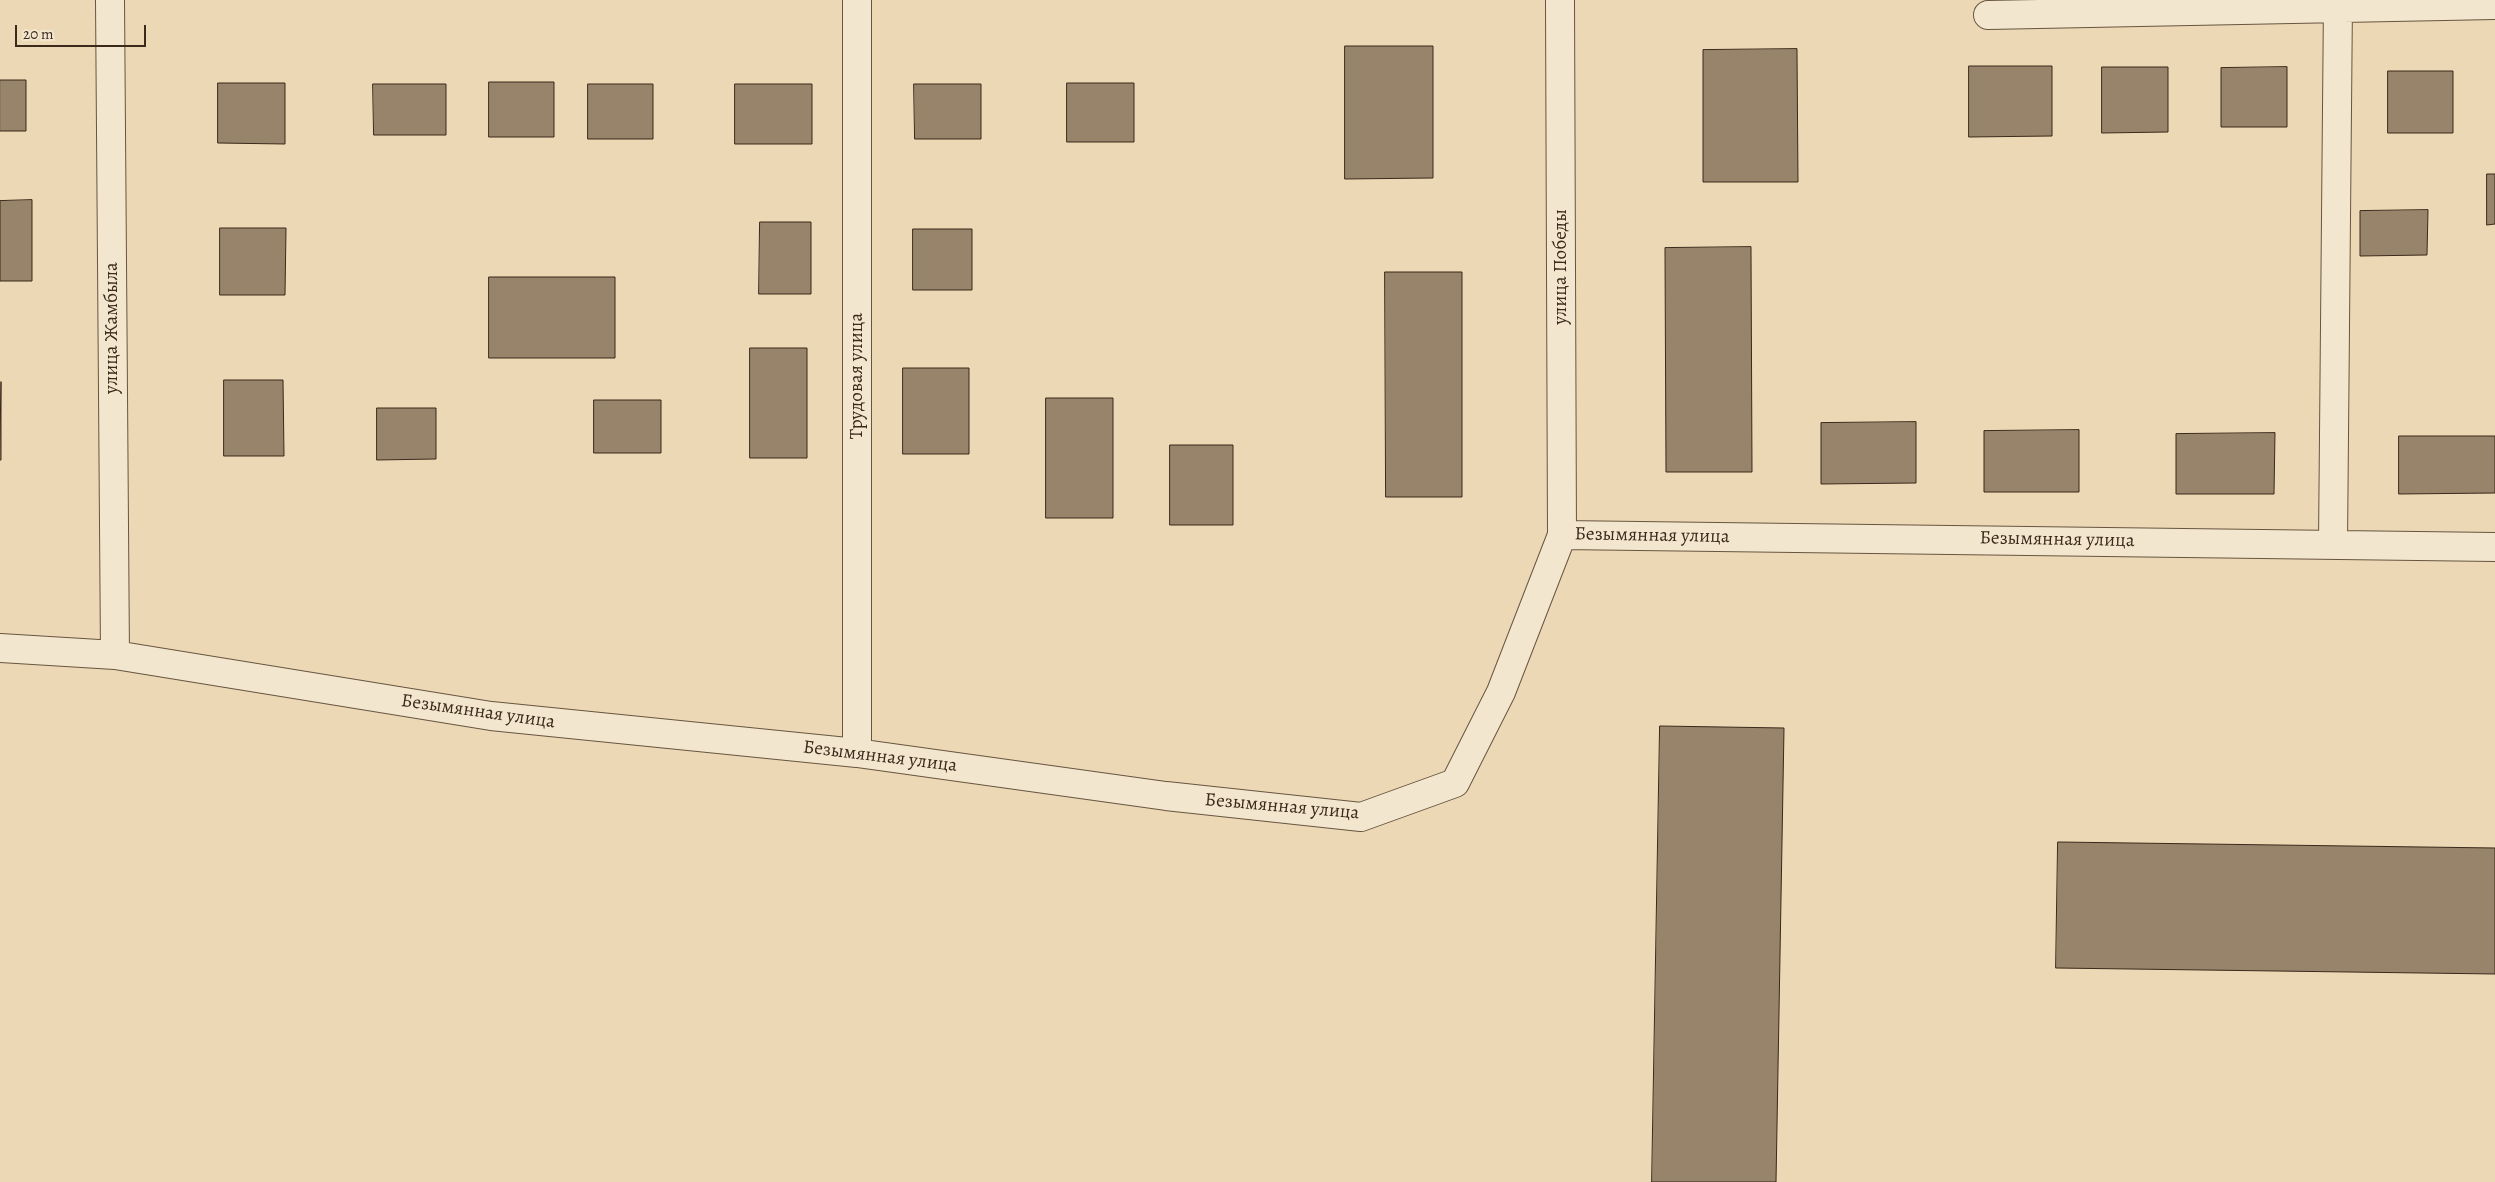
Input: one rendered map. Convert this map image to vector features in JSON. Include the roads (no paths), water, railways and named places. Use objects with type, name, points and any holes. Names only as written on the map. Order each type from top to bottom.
[{"type":"street","name":"улица Жамбыла","points":[[110,0],[115,655]]},
{"type":"street","name":"Трудовая улица","points":[[857,0],[857,753]]},
{"type":"street","name":"улица Победы","points":[[1560,0],[1562,535]]},
{"type":"street","points":[[2333,544],[2338,4]]},
{"type":"street","points":[[1988,15],[2338,4],[2495,5]]},
{"type":"street","name":"Безымянная улица","points":[[0,648],[115,655],[491,716],[857,753],[1166,796],[1361,817],[1455,783],[1500,692],[1562,535],[2495,547]]}]
